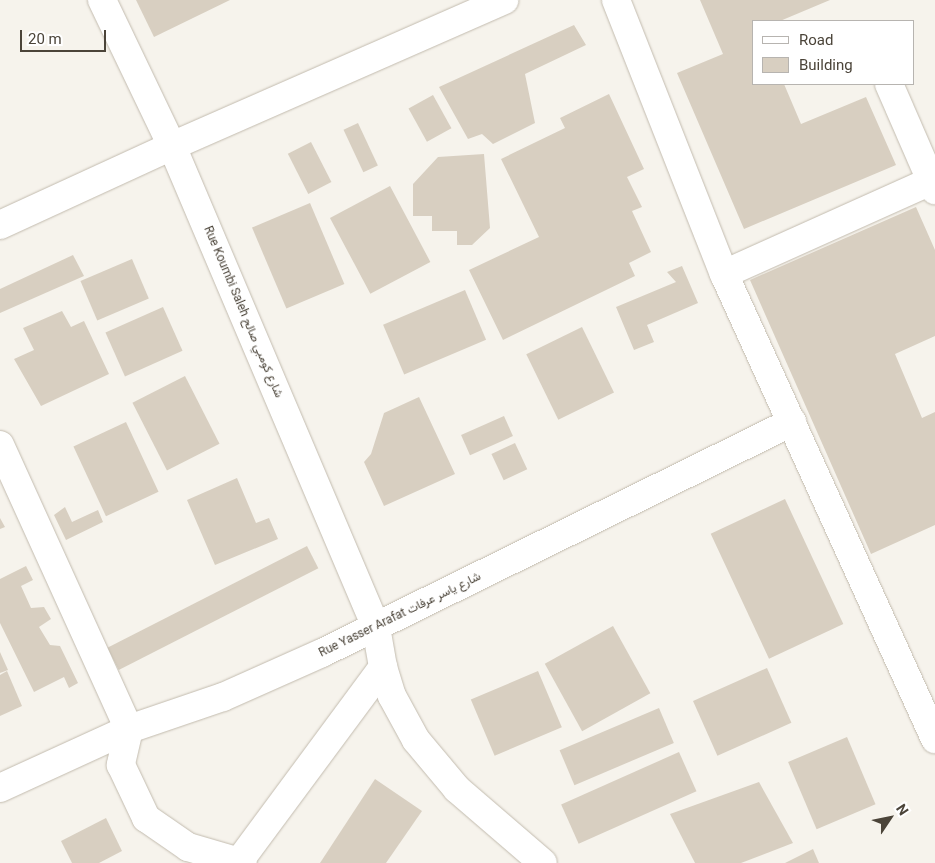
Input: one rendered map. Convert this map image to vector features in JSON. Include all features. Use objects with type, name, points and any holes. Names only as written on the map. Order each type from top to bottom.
[{"type":"street","name":"Rue Koumbi Saleh شارع كومبي صالح","points":[[102,0],[172,146],[376,627],[383,667],[392,696],[416,740],[457,789],[543,863]]},
{"type":"street","points":[[0,225],[172,146],[504,0]]},
{"type":"street","points":[[616,0],[724,274],[935,739]]},
{"type":"street","points":[[724,274],[933,186],[889,85]]},
{"type":"street","name":"Rue Yasser Arafat شارع ياسر عرفات","points":[[0,788],[129,729],[223,697],[376,627],[792,422]]},
{"type":"street","points":[[0,445],[129,729],[121,765],[146,818],[188,847],[241,862],[383,667]]},
{"type":"building","points":[[136,0],[230,0],[154,37]]},
{"type":"building","points":[[700,0],[830,0],[782,20],[752,20],[752,85],[784,85],[801,124],[866,97],[896,165],[744,229],[677,73],[723,54]]},
{"type":"building","points":[[574,25],[586,45],[525,74],[535,123],[493,144],[482,134],[468,139],[439,87]]},
{"type":"building","points":[[609,94],[644,169],[627,177],[642,207],[632,211],[651,252],[629,263],[635,276],[503,340],[469,270],[539,237],[501,159],[565,128],[560,118]]},
{"type":"building","points":[[433,95],[451,128],[427,142],[409,109]]},
{"type":"building","points":[[358,123],[378,166],[363,172],[343,130]]},
{"type":"building","points":[[311,142],[331,182],[308,194],[288,154]]},
{"type":"building","points":[[484,154],[490,228],[472,245],[457,245],[457,231],[432,231],[432,216],[413,216],[413,184],[438,157]]},
{"type":"building","points":[[390,186],[430,262],[370,294],[330,218]]},
{"type":"building","points":[[310,203],[344,284],[286,309],[252,228]]},
{"type":"building","points":[[916,207],[935,250],[935,336],[895,354],[922,418],[935,412],[935,525],[871,554],[750,280]]},
{"type":"building","points":[[73,255],[84,276],[0,313],[0,289]]},
{"type":"building","points":[[132,259],[149,299],[97,320],[80,281]]},
{"type":"building","points":[[682,266],[698,303],[647,325],[654,342],[634,350],[616,307],[676,282],[667,272]]},
{"type":"building","points":[[465,290],[486,340],[404,374],[383,325]]},
{"type":"building","points":[[163,307],[183,351],[125,376],[105,333]]},
{"type":"building","points":[[62,311],[71,327],[84,321],[109,374],[41,406],[14,359],[34,350],[23,328]]},
{"type":"building","points":[[582,327],[614,393],[558,420],[526,354]]},
{"type":"building","points":[[185,376],[220,444],[167,471],[132,403]]},
{"type":"building","points":[[419,397],[455,474],[384,506],[364,462],[371,454],[384,413]]},
{"type":"building","points":[[504,416],[513,436],[470,455],[461,435]]},
{"type":"building","points":[[126,422],[159,492],[106,516],[73,447]]},
{"type":"building","points":[[515,443],[527,469],[504,480],[491,454]]},
{"type":"building","points":[[237,478],[256,523],[269,518],[278,539],[215,565],[187,500]]},
{"type":"building","points":[[785,499],[843,624],[769,659],[711,534]]},
{"type":"building","points":[[65,507],[72,522],[98,510],[103,522],[66,540],[54,515]]},
{"type":"building","points":[[0,518],[5,527],[0,529]]},
{"type":"building","points":[[307,546],[318,568],[119,670],[107,648]]},
{"type":"building","points":[[26,566],[33,580],[21,586],[31,608],[44,607],[51,619],[39,627],[50,645],[60,646],[78,683],[69,688],[64,677],[34,692],[0,623],[0,579]]},
{"type":"building","points":[[613,626],[650,693],[582,731],[545,664]]},
{"type":"building","points":[[0,652],[8,670],[0,673]]},
{"type":"building","points":[[767,668],[791,723],[717,756],[693,701]]},
{"type":"building","points":[[7,671],[22,706],[0,716],[0,675]]},
{"type":"building","points":[[538,671],[562,727],[495,756],[471,700]]},
{"type":"building","points":[[659,708],[674,743],[574,785],[560,750]]},
{"type":"building","points":[[847,737],[876,804],[817,829],[788,762]]},
{"type":"building","points":[[679,752],[696,791],[579,844],[561,804]]},
{"type":"building","points":[[375,779],[422,811],[386,863],[320,863]]},
{"type":"building","points":[[759,782],[793,843],[741,863],[695,863],[670,814]]},
{"type":"building","points":[[106,818],[122,851],[99,863],[72,863],[61,841]]},
{"type":"building","points":[[813,849],[819,863],[785,863]]}]
